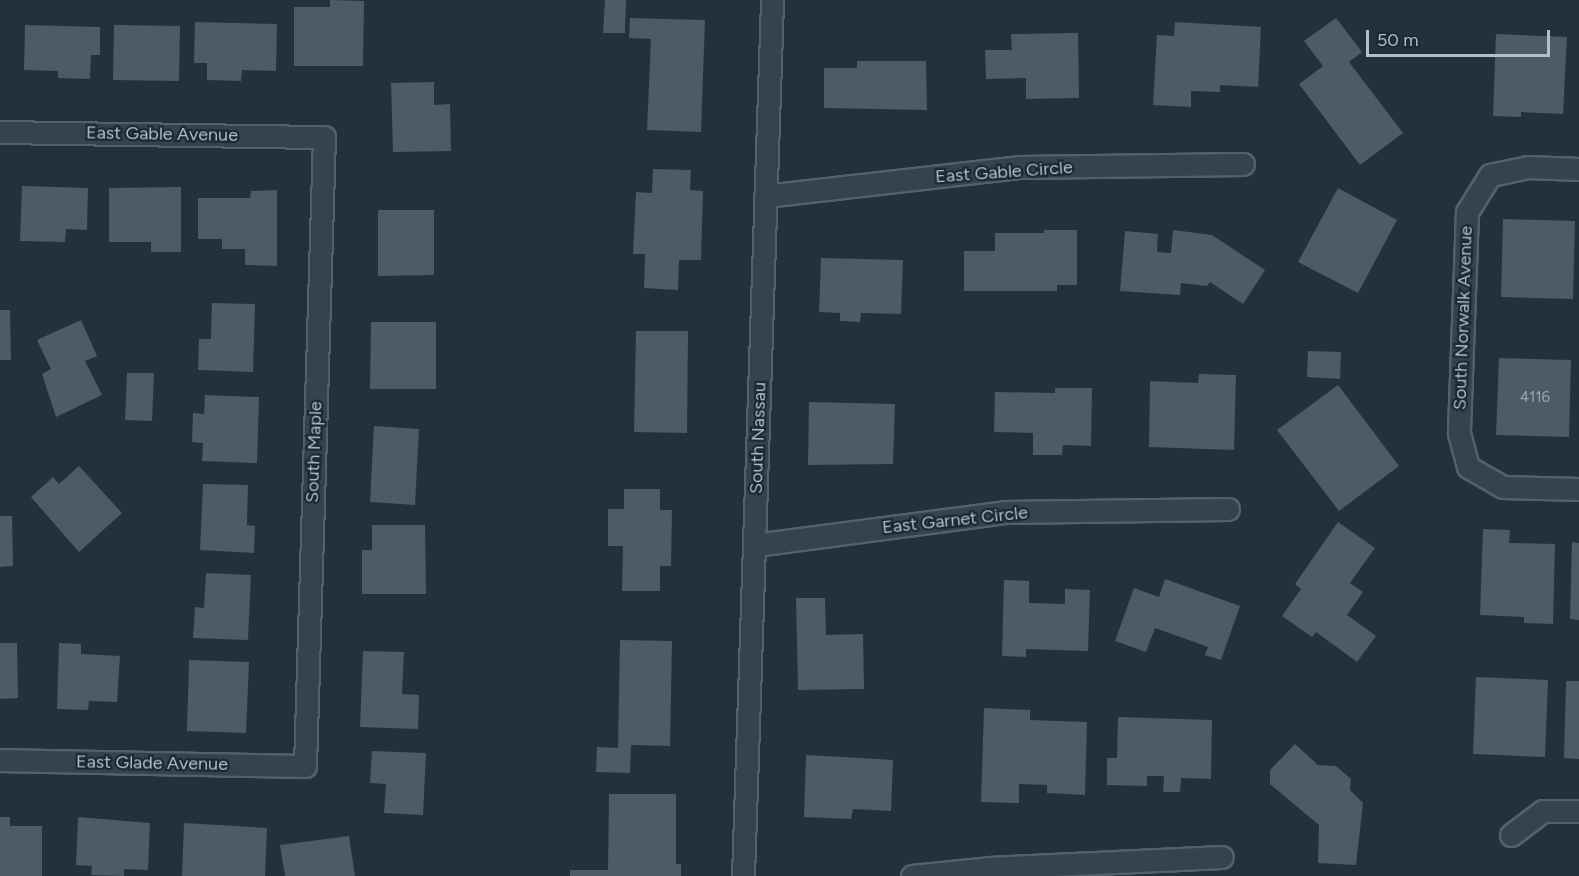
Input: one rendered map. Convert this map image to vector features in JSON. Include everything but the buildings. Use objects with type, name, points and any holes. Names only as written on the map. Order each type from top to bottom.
[{"type":"street","name":"South Nassau","points":[[743,876],[772,0]]},
{"type":"street","name":"East Gable Avenue","points":[[0,132],[324,137]]},
{"type":"street","name":"South Maple","points":[[305,766],[324,137]]},
{"type":"street","name":"East Gable Circle","points":[[765,196],[1020,167],[1243,164]]},
{"type":"street","name":"South Norwalk Avenue","points":[[1579,169],[1528,167],[1490,175],[1467,212],[1459,433],[1468,467],[1503,487],[1579,489]]},
{"type":"street","name":"East Garnet Circle","points":[[755,545],[1005,512],[1228,509]]},
{"type":"street","name":"East Glade Avenue","points":[[0,760],[305,766]]},
{"type":"street","points":[[1511,835],[1543,811],[1579,811]]},
{"type":"street","points":[[912,876],[989,867],[1222,857]]}]
